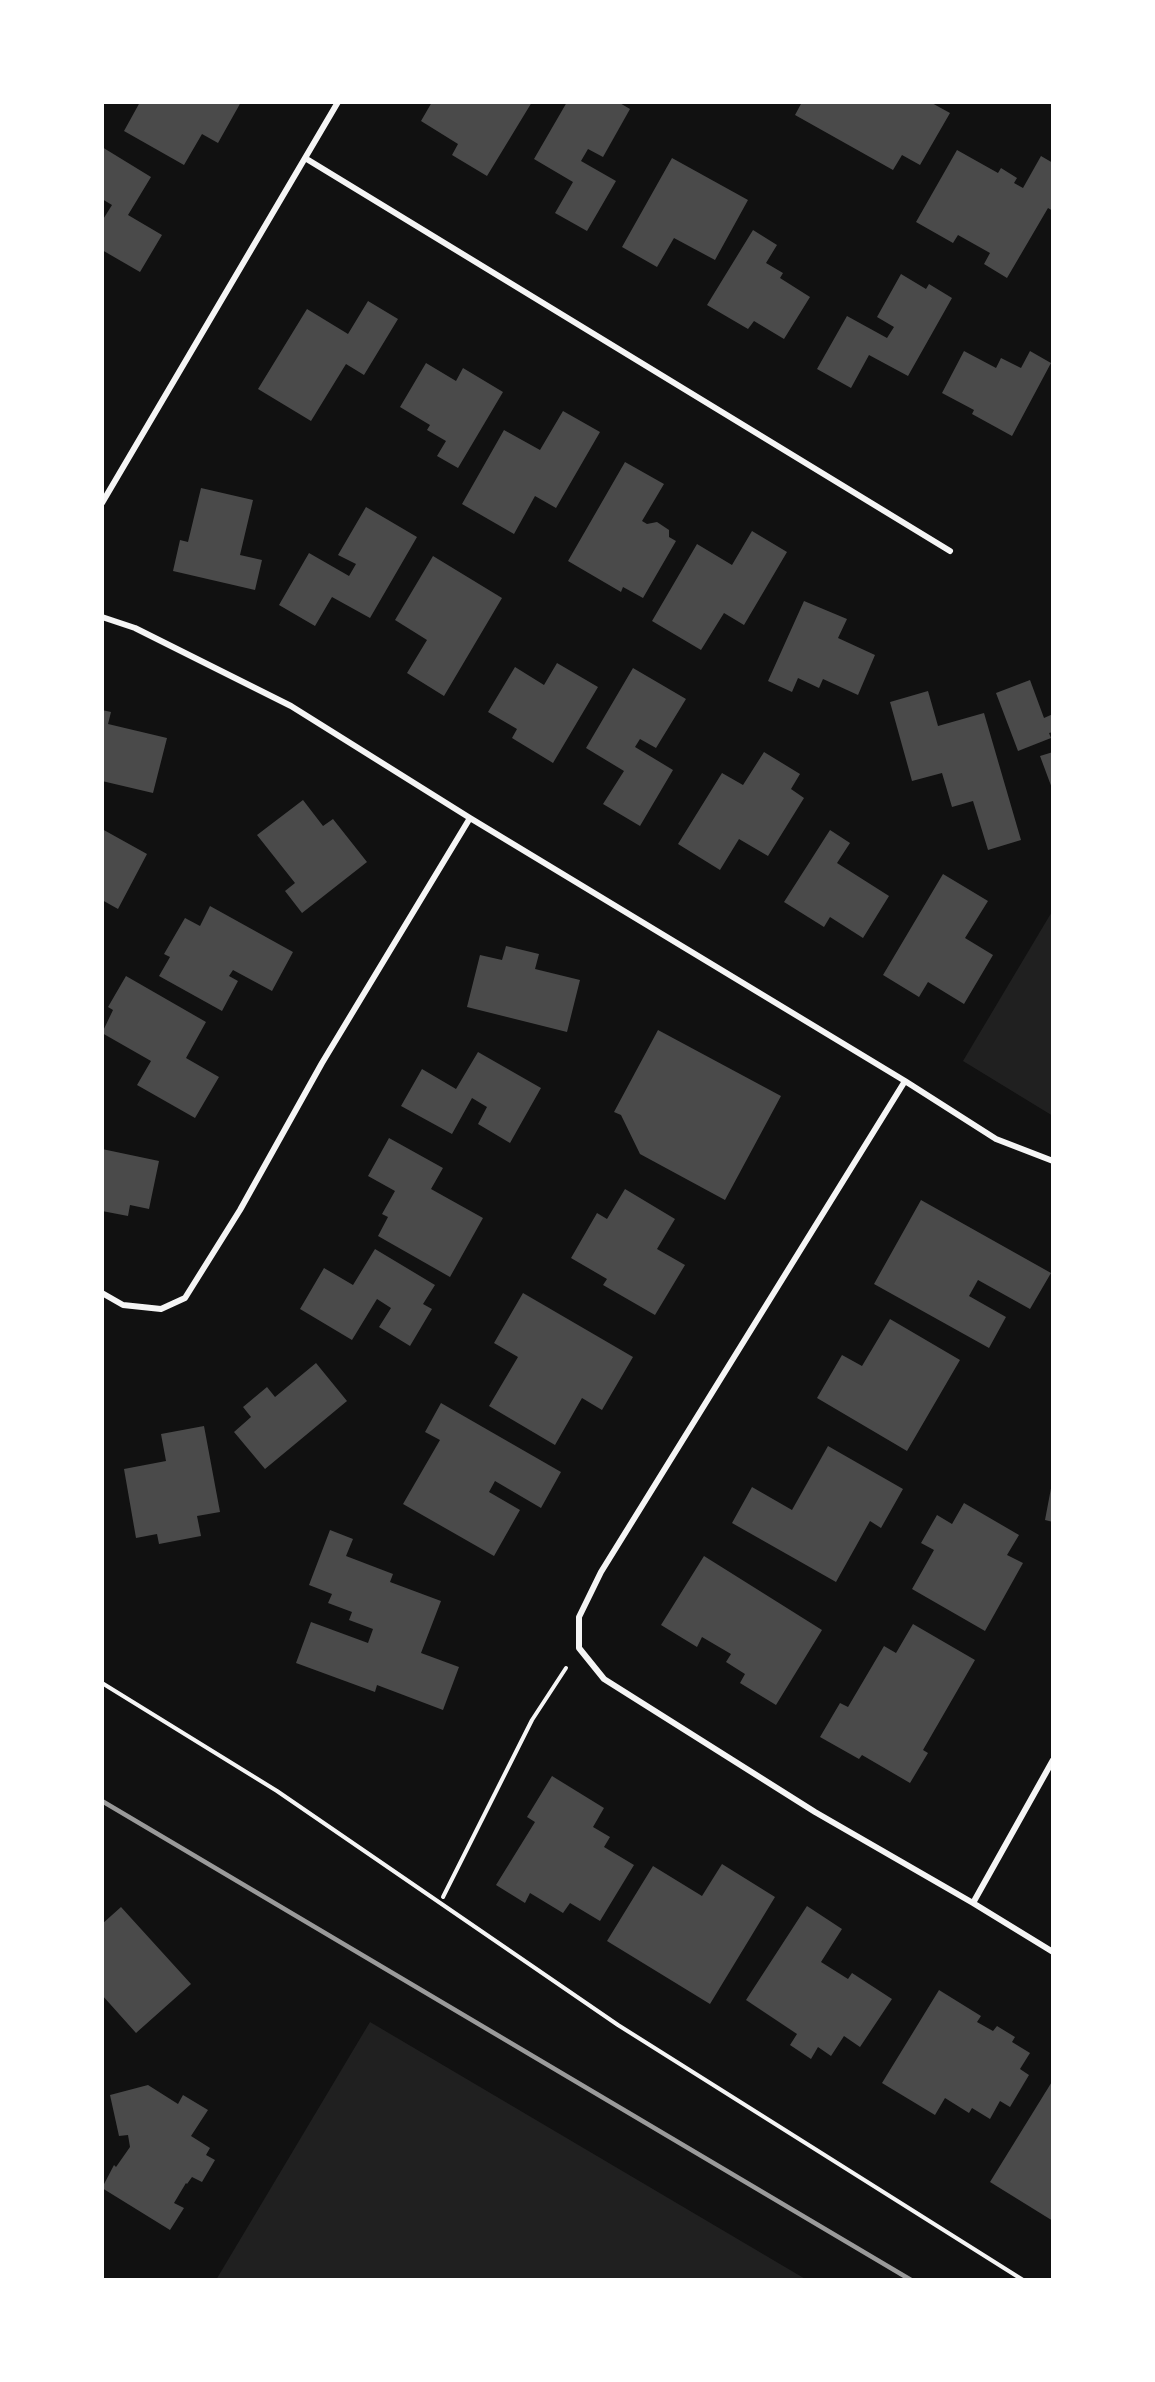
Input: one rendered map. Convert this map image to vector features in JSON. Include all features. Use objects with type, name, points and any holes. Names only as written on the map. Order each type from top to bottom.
[{"type":"street","points":[[102,503],[338,102]]},
{"type":"street","points":[[305,158],[950,551]]},
{"type":"street","points":[[102,617],[135,628],[291,706],[996,1139],[1053,1161]]},
{"type":"street","points":[[102,1293],[123,1305],[161,1309],[184,1298],[240,1210],[322,1063],[470,818]]},
{"type":"street","points":[[905,1081],[601,1572],[579,1617],[579,1648],[604,1679],[815,1812],[1053,1952]]},
{"type":"street","points":[[973,1903],[1053,1760]]},
{"type":"path","points":[[443,1898],[532,1720],[579,1648]]},
{"type":"path","points":[[102,1683],[277,1791],[618,2025],[1023,2280]]},
{"type":"shaded area","points":[[1053,910],[1053,1116],[963,1061]]},
{"type":"shaded area","points":[[370,2022],[807,2280],[216,2280]]},
{"type":"building","points":[[140,102],[241,102],[218,143],[202,134],[184,165],[124,131]]},
{"type":"building","points":[[432,102],[532,102],[487,176],[452,155],[458,144],[421,121]]},
{"type":"building","points":[[567,102],[618,102],[630,109],[603,157],[588,149],[581,161],[616,181],[587,231],[555,213],[573,182],[534,159]]},
{"type":"building","points":[[802,102],[930,102],[950,113],[920,165],[902,155],[893,170],[795,115]]},
{"type":"building","points":[[102,147],[151,177],[128,215],[162,235],[140,272],[102,250],[102,221],[112,205],[102,199]]},
{"type":"building","points":[[957,150],[998,173],[1001,168],[1017,178],[1014,183],[1023,188],[1041,156],[1053,163],[1053,211],[1048,208],[1007,278],[984,264],[990,253],[958,235],[953,243],[916,222]]},
{"type":"building","points":[[672,158],[748,200],[715,260],[674,238],[657,267],[622,247]]},
{"type":"building","points":[[753,230],[777,245],[766,263],[783,273],[780,278],[810,297],[784,339],[754,321],[748,329],[707,305]]},
{"type":"building","points":[[901,274],[926,289],[929,284],[952,298],[908,376],[869,355],[851,388],[817,369],[847,316],[887,338],[894,327],[877,317]]},
{"type":"building","points":[[368,301],[398,319],[364,375],[346,364],[311,421],[258,389],[307,309],[348,334]]},
{"type":"building","points":[[964,351],[996,368],[1001,358],[1021,368],[1030,351],[1051,363],[1012,436],[972,414],[974,410],[942,393]]},
{"type":"building","points":[[426,363],[456,381],[463,368],[503,392],[458,468],[437,456],[446,441],[427,430],[430,425],[400,407]]},
{"type":"building","points":[[563,411],[600,432],[556,508],[535,496],[514,534],[462,504],[504,430],[540,450]]},
{"type":"building","points":[[625,462],[664,484],[642,521],[647,524],[657,522],[669,530],[669,537],[676,541],[643,598],[623,587],[621,592],[568,561]]},
{"type":"building","points":[[201,488],[253,500],[240,555],[262,560],[255,590],[173,571],[180,540],[188,542]]},
{"type":"building","points":[[366,507],[417,537],[370,618],[332,597],[315,626],[279,605],[309,553],[349,576],[356,564],[338,555]]},
{"type":"building","points":[[752,531],[787,552],[744,625],[724,613],[701,650],[652,621],[697,544],[732,565]]},
{"type":"building","points":[[433,556],[502,598],[444,696],[407,673],[427,640],[395,620]]},
{"type":"building","points":[[804,601],[847,619],[838,638],[875,655],[858,695],[823,679],[819,688],[798,678],[792,692],[768,681]]},
{"type":"building","points":[[557,663],[598,687],[553,763],[512,738],[517,729],[488,712],[515,667],[544,685]]},
{"type":"building","points":[[633,668],[686,699],[656,748],[640,739],[635,747],[673,770],[640,826],[603,804],[624,771],[586,748]]},
{"type":"building","points":[[1030,680],[1044,718],[1053,714],[1053,732],[1049,733],[1051,738],[1018,751],[996,693]]},
{"type":"building","points":[[928,691],[938,726],[984,713],[1021,840],[988,850],[973,801],[952,807],[942,773],[912,781],[890,702]]},
{"type":"building","points":[[102,710],[111,712],[108,724],[167,738],[153,793],[102,781]]},
{"type":"building","points":[[764,752],[800,774],[791,789],[804,798],[768,856],[739,839],[720,870],[678,844],[722,773],[743,785]]},
{"type":"building","points":[[1053,752],[1053,791],[1040,756]]},
{"type":"building","points":[[303,800],[323,826],[333,819],[367,862],[302,913],[285,891],[295,883],[257,835]]},
{"type":"building","points":[[102,829],[147,854],[118,909],[102,900]]},
{"type":"building","points":[[830,830],[850,843],[837,863],[889,896],[863,938],[830,917],[824,927],[784,902]]},
{"type":"building","points":[[943,874],[988,901],[965,938],[993,955],[964,1004],[928,982],[919,997],[883,975]]},
{"type":"building","points":[[210,906],[293,952],[272,991],[233,970],[229,976],[238,981],[222,1011],[159,976],[170,957],[164,954],[185,918],[200,926]]},
{"type":"building","points":[[506,946],[539,954],[535,969],[580,980],[567,1032],[467,1007],[480,955],[502,960]]},
{"type":"building","points":[[126,976],[206,1022],[186,1058],[219,1077],[195,1118],[137,1085],[151,1061],[102,1033],[113,1010],[108,1007]]},
{"type":"building","points":[[658,1030],[781,1096],[725,1200],[640,1154],[621,1115],[614,1112]]},
{"type":"building","points":[[478,1052],[541,1088],[510,1143],[478,1124],[487,1107],[472,1098],[452,1134],[401,1106],[422,1069],[456,1089]]},
{"type":"building","points":[[389,1138],[443,1168],[431,1189],[483,1218],[450,1277],[378,1236],[388,1217],[382,1214],[395,1191],[368,1176]]},
{"type":"building","points":[[102,1149],[159,1161],[149,1209],[130,1205],[128,1216],[102,1211]]},
{"type":"building","points":[[625,1189],[675,1219],[657,1249],[685,1265],[655,1315],[603,1285],[607,1279],[571,1258],[597,1213],[607,1219]]},
{"type":"building","points":[[921,1200],[1051,1273],[1030,1309],[978,1280],[969,1296],[1006,1317],[989,1348],[874,1284]]},
{"type":"building","points":[[375,1249],[435,1285],[423,1304],[432,1309],[410,1346],[379,1327],[391,1308],[377,1299],[352,1340],[300,1309],[324,1268],[353,1285]]},
{"type":"building","points":[[523,1293],[633,1357],[602,1410],[582,1398],[555,1445],[489,1406],[518,1357],[494,1343]]},
{"type":"building","points":[[890,1319],[960,1360],[907,1451],[817,1398],[842,1355],[862,1366]]},
{"type":"building","points":[[316,1363],[347,1401],[265,1469],[234,1432],[251,1417],[243,1407],[267,1387],[275,1397]]},
{"type":"building","points":[[441,1403],[561,1472],[541,1508],[495,1481],[489,1492],[520,1510],[494,1556],[403,1504],[440,1440],[425,1432]]},
{"type":"building","points":[[204,1426],[220,1512],[197,1516],[201,1536],[159,1544],[157,1534],[136,1538],[124,1469],[166,1461],[161,1434]]},
{"type":"building","points":[[828,1446],[903,1489],[881,1528],[870,1521],[836,1582],[732,1523],[752,1487],[792,1510]]},
{"type":"building","points":[[1053,1483],[1053,1522],[1045,1520]]},
{"type":"building","points":[[964,1503],[1019,1535],[1007,1555],[1023,1563],[985,1631],[912,1589],[934,1550],[921,1543],[937,1515],[952,1524]]},
{"type":"building","points":[[330,1530],[353,1539],[346,1556],[393,1574],[390,1582],[441,1601],[421,1653],[459,1667],[443,1710],[377,1685],[375,1692],[296,1663],[311,1622],[368,1643],[373,1629],[349,1620],[352,1612],[328,1603],[332,1594],[309,1585]]},
{"type":"building","points":[[704,1556],[822,1630],[776,1705],[740,1683],[745,1674],[726,1662],[731,1654],[702,1637],[697,1647],[661,1625]]},
{"type":"building","points":[[913,1624],[975,1660],[923,1750],[928,1753],[910,1783],[862,1755],[859,1759],[820,1737],[840,1703],[848,1707],[884,1646],[896,1653]]},
{"type":"building","points":[[552,1776],[604,1808],[593,1827],[610,1837],[604,1847],[634,1865],[600,1921],[570,1903],[563,1913],[530,1893],[525,1903],[496,1885],[535,1822],[527,1817]]},
{"type":"building","points":[[722,1864],[775,1897],[710,2004],[607,1941],[653,1866],[702,1896]]},
{"type":"building","points":[[807,1906],[842,1929],[821,1962],[848,1979],[852,1973],[892,1999],[860,2047],[844,2036],[831,2056],[818,2047],[811,2059],[790,2045],[797,2034],[746,2000]]},
{"type":"building","points":[[121,1907],[191,1984],[136,2033],[102,1995],[102,1924]]},
{"type":"building","points":[[939,1990],[981,2016],[977,2022],[993,2031],[997,2026],[1015,2037],[1012,2042],[1030,2053],[1020,2069],[1029,2075],[1010,2107],[1000,2101],[990,2119],[972,2108],[969,2113],[945,2098],[935,2115],[882,2083]]},
{"type":"building","points":[[1053,2080],[1053,2221],[990,2182]]},
{"type":"building","points":[[148,2085],[178,2104],[183,2095],[208,2110],[191,2136],[210,2148],[206,2155],[215,2160],[202,2182],[192,2177],[186,2183],[174,2203],[184,2208],[170,2230],[102,2188],[114,2165],[116,2167],[130,2147],[128,2135],[119,2136],[110,2095]]},
{"type":"railway","points":[[102,1801],[911,2280]]}]
